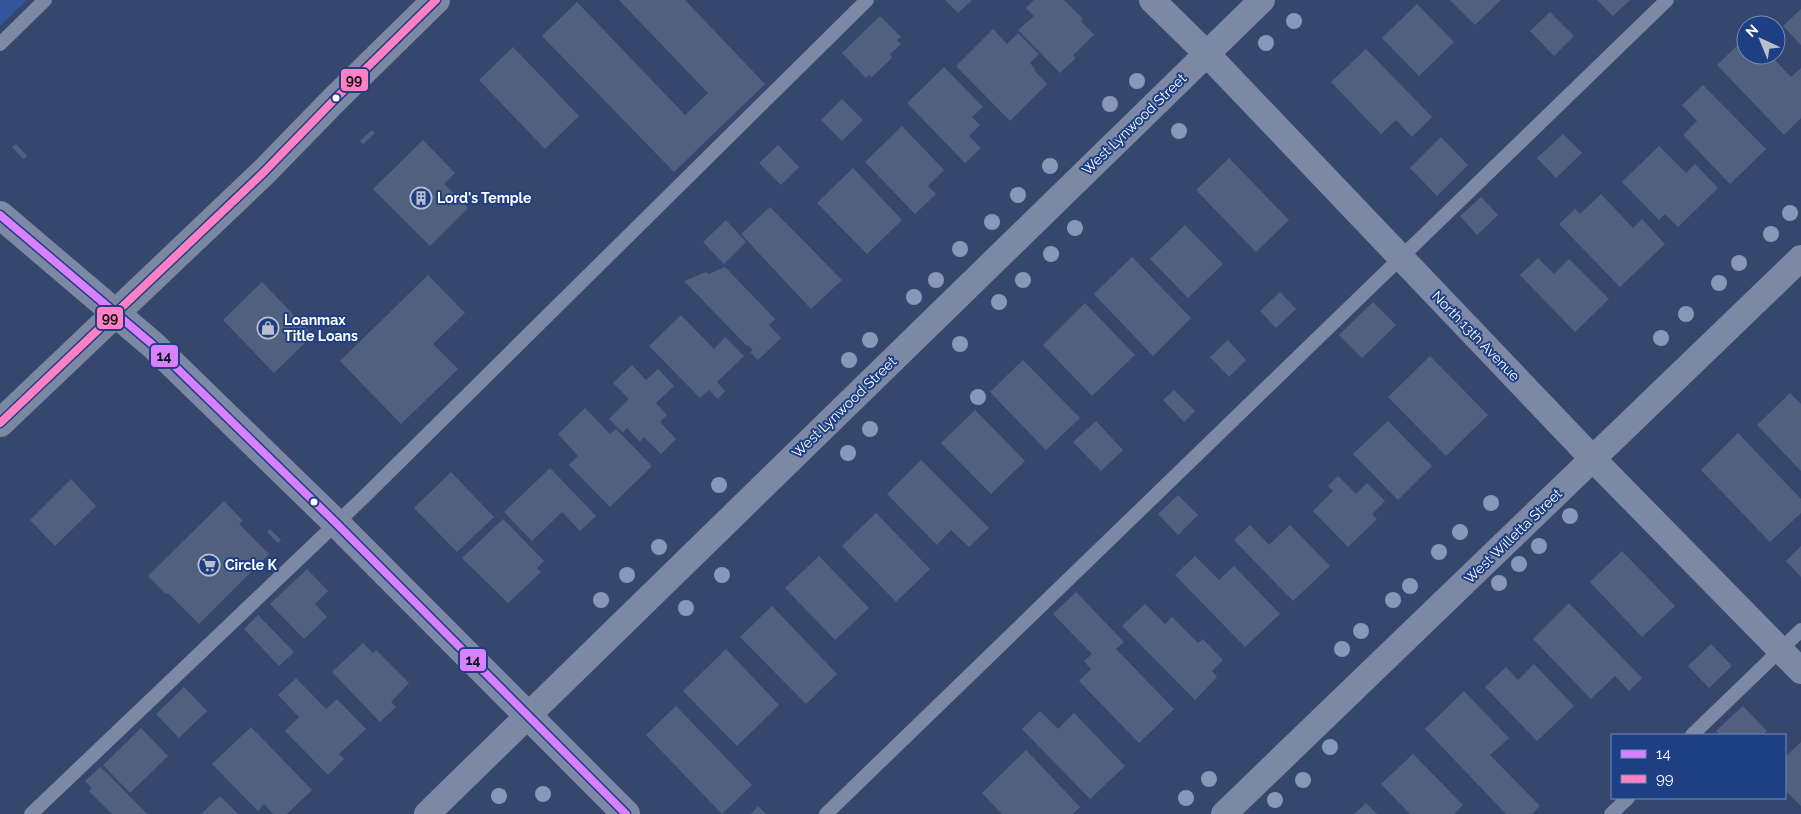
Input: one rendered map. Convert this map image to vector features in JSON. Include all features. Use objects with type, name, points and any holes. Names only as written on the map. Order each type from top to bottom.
[{"type":"main road","points":[[0,423],[263,173],[436,0]]},
{"type":"street","name":"North 13th Avenue","points":[[1152,0],[1206,53],[1593,459],[1801,671]]},
{"type":"street","name":"West Lynwood Street","points":[[427,814],[1262,0]]},
{"type":"street","points":[[0,215],[153,345],[336,524],[626,814]]},
{"type":"street","name":"West Willetta Street","points":[[1224,814],[1801,258]]},
{"type":"lane","points":[[0,44],[45,0]]},
{"type":"lane","points":[[31,814],[336,524],[867,0]]},
{"type":"lane","points":[[826,814],[1667,0]]},
{"type":"lane","points":[[1693,734],[1801,630]]},
{"type":"lane","points":[[1611,814],[1627,799]]},
{"type":"shaded area","points":[[0,0],[27,0],[0,26]]},
{"type":"building","points":[[619,0],[685,0],[765,84],[674,172],[542,36],[577,2],[685,115],[708,93]]},
{"type":"building","points":[[945,0],[972,0],[958,13]]},
{"type":"building","points":[[1034,0],[1064,0],[1083,19],[1081,21],[1094,35],[1073,55],[1076,58],[1060,73],[1018,30],[1034,16],[1026,8]]},
{"type":"building","points":[[1450,0],[1501,0],[1475,25]]},
{"type":"building","points":[[1597,0],[1630,0],[1613,16]]},
{"type":"building","points":[[1417,4],[1454,42],[1419,76],[1382,38]]},
{"type":"building","points":[[1801,9],[1801,45],[1786,29],[1786,23]]},
{"type":"building","points":[[1550,12],[1574,36],[1554,56],[1530,31]]},
{"type":"building","points":[[880,16],[901,37],[897,40],[901,44],[890,54],[892,58],[872,77],[869,75],[866,78],[842,53]]},
{"type":"building","points":[[993,29],[1007,44],[1018,33],[1039,54],[1030,63],[1047,84],[1010,121],[956,66]]},
{"type":"building","points":[[513,47],[579,116],[545,149],[479,80]]},
{"type":"building","points":[[1736,47],[1736,65],[1780,65],[1791,77],[1801,68],[1801,118],[1784,135],[1717,65]]},
{"type":"building","points":[[1366,49],[1432,117],[1412,137],[1396,120],[1381,134],[1331,82]]},
{"type":"building","points":[[944,67],[983,107],[972,117],[980,125],[969,136],[981,148],[965,163],[907,103]]},
{"type":"building","points":[[1703,85],[1766,149],[1730,184],[1683,135],[1697,121],[1682,105]]},
{"type":"building","points":[[842,99],[863,120],[842,141],[821,120]]},
{"type":"building","points":[[902,126],[944,170],[928,186],[936,194],[915,214],[865,162]]},
{"type":"building","points":[[372,130],[375,133],[363,144],[360,141]]},
{"type":"building","points":[[1563,134],[1582,153],[1556,178],[1537,158]]},
{"type":"building","points":[[1441,137],[1468,165],[1437,196],[1410,168]]},
{"type":"building","name":"Lord's Temple","points":[[423,140],[455,173],[444,184],[468,208],[430,246],[373,189]]},
{"type":"building","points":[[16,144],[27,156],[23,159],[12,147]]},
{"type":"building","points":[[778,145],[799,167],[781,185],[759,163]]},
{"type":"building","points":[[1659,146],[1686,173],[1695,164],[1718,188],[1678,227],[1665,214],[1659,220],[1622,182]]},
{"type":"building","points":[[1229,158],[1289,220],[1256,252],[1196,190]]},
{"type":"building","points":[[853,168],[902,220],[867,254],[817,203]]},
{"type":"building","points":[[1601,194],[1633,228],[1642,219],[1665,244],[1620,287],[1559,224],[1575,209],[1580,214]]},
{"type":"building","points":[[1481,197],[1498,215],[1477,235],[1460,216]]},
{"type":"building","points":[[770,207],[842,280],[811,309],[741,234]]},
{"type":"building","points":[[726,220],[746,242],[724,264],[703,242]]},
{"type":"building","points":[[1185,225],[1223,264],[1188,298],[1150,259]]},
{"type":"building","points":[[1132,257],[1191,318],[1153,356],[1094,294]]},
{"type":"building","points":[[1538,258],[1554,274],[1569,259],[1609,299],[1575,332],[1520,275]]},
{"type":"building","points":[[725,267],[775,319],[769,325],[781,338],[758,360],[750,352],[753,350],[684,281]]},
{"type":"building","points":[[428,275],[465,313],[433,344],[458,369],[401,424],[340,361]]},
{"type":"building","name":"Loanmax Title Loans","points":[[262,282],[313,335],[274,373],[223,320]]},
{"type":"building","points":[[1280,292],[1296,309],[1276,328],[1260,311]]},
{"type":"building","points":[[1373,302],[1396,325],[1362,358],[1339,335]]},
{"type":"building","points":[[1085,303],[1135,355],[1092,396],[1043,345]]},
{"type":"building","points":[[681,315],[714,349],[725,337],[744,356],[717,382],[725,391],[718,399],[709,390],[700,398],[649,346]]},
{"type":"building","points":[[1228,340],[1246,360],[1229,377],[1210,357]]},
{"type":"building","points":[[1430,356],[1488,415],[1446,456],[1388,397]]},
{"type":"building","points":[[1023,360],[1080,418],[1046,450],[990,392]]},
{"type":"building","points":[[632,365],[646,380],[658,369],[674,386],[656,403],[667,415],[660,422],[676,439],[661,454],[644,437],[640,442],[627,428],[623,433],[609,419],[629,399],[613,383]]},
{"type":"building","points":[[1174,390],[1195,411],[1184,422],[1163,400]]},
{"type":"building","points":[[1790,393],[1801,404],[1801,471],[1757,425]]},
{"type":"building","points":[[585,408],[610,434],[616,429],[652,466],[610,507],[569,465],[578,456],[558,434]]},
{"type":"building","points":[[975,410],[1025,461],[991,494],[941,443]]},
{"type":"building","points":[[1096,421],[1123,450],[1101,471],[1073,442]]},
{"type":"building","points":[[1388,421],[1432,466],[1398,500],[1353,454]]},
{"type":"building","points":[[1738,433],[1801,499],[1801,513],[1770,542],[1701,470]]},
{"type":"building","points":[[921,460],[989,528],[969,547],[951,530],[937,545],[887,494]]},
{"type":"building","points":[[550,468],[596,516],[580,531],[562,512],[532,541],[504,512]]},
{"type":"building","points":[[451,472],[494,517],[457,552],[414,508]]},
{"type":"building","points":[[1338,476],[1356,494],[1367,483],[1385,501],[1372,514],[1377,519],[1348,547],[1313,511],[1333,491],[1328,486]]},
{"type":"building","points":[[71,479],[96,506],[55,546],[30,520]]},
{"type":"building","points":[[1178,495],[1198,515],[1178,535],[1158,514]]},
{"type":"building","name":"Circle K","points":[[224,501],[243,521],[239,524],[269,554],[199,624],[148,576]]},
{"type":"building","points":[[876,513],[930,569],[896,602],[842,546]]},
{"type":"building","points":[[503,519],[544,561],[537,568],[541,572],[508,603],[462,558]]},
{"type":"building","points":[[1250,525],[1269,545],[1290,525],[1330,566],[1293,601],[1234,540]]},
{"type":"building","points":[[270,529],[281,540],[278,543],[267,532]]},
{"type":"building","points":[[1801,546],[1801,577],[1786,561]]},
{"type":"building","points":[[1622,551],[1675,606],[1642,637],[1590,582]]},
{"type":"building","points":[[819,556],[869,608],[835,640],[785,588]]},
{"type":"building","points":[[1195,556],[1219,580],[1234,566],[1280,614],[1245,647],[1175,575]]},
{"type":"building","points":[[307,569],[328,591],[315,604],[327,617],[304,639],[270,604]]},
{"type":"building","points":[[1076,592],[1124,642],[1116,649],[1174,709],[1139,743],[1079,681],[1091,669],[1084,661],[1092,654],[1053,614]]},
{"type":"building","points":[[1569,603],[1642,678],[1629,691],[1615,676],[1591,699],[1533,639]]},
{"type":"building","points":[[1145,604],[1165,624],[1172,617],[1198,643],[1203,639],[1223,660],[1212,671],[1217,677],[1195,700],[1122,626]]},
{"type":"building","points":[[772,606],[837,674],[806,704],[740,637]]},
{"type":"building","points":[[258,615],[294,652],[279,666],[244,629]]},
{"type":"building","points":[[363,643],[373,653],[376,650],[409,683],[391,702],[396,707],[380,722],[332,672]]},
{"type":"building","points":[[1711,644],[1732,666],[1709,688],[1688,666]]},
{"type":"building","points":[[726,649],[779,705],[737,746],[683,691]]},
{"type":"building","points":[[1534,664],[1574,706],[1537,741],[1485,687],[1506,667],[1518,680]]},
{"type":"building","points":[[296,678],[326,709],[337,699],[366,729],[339,754],[344,759],[328,775],[285,731],[299,717],[278,695]]},
{"type":"building","points":[[184,687],[207,711],[179,738],[156,714]]},
{"type":"building","points":[[1464,691],[1509,738],[1490,755],[1540,806],[1532,814],[1506,814],[1425,729]]},
{"type":"building","points":[[676,706],[752,785],[722,814],[646,735]]},
{"type":"building","points":[[1743,706],[1767,731],[1764,734],[1719,734],[1716,731]]},
{"type":"building","points":[[1040,711],[1058,729],[1074,713],[1125,766],[1090,799],[1022,729]]},
{"type":"building","points":[[251,727],[312,790],[287,814],[273,814],[264,804],[258,811],[212,764]]},
{"type":"building","points":[[141,728],[168,756],[130,793],[103,765]]},
{"type":"building","points":[[1801,742],[1801,806],[1786,791],[1786,756]]},
{"type":"building","points":[[1026,750],[1080,807],[1073,814],[1002,814],[982,793]]},
{"type":"building","points":[[1413,754],[1463,805],[1454,814],[1410,814],[1381,784]]},
{"type":"building","points":[[100,767],[147,814],[112,814],[89,791],[92,788],[85,781]]},
{"type":"building","points":[[220,796],[238,814],[201,814]]},
{"type":"building","points":[[1366,803],[1377,814],[1354,814]]},
{"type":"building","points":[[758,806],[766,814],[751,814]]},
{"type":"transit line","name":"99","points":[[0,423],[263,173],[436,0]]},
{"type":"transit line","name":"14","points":[[0,215],[153,345],[336,523],[626,814]]},
{"type":"place","name":"Lord's Temple","points":[[421,198]]},
{"type":"place","name":"Loanmax Title Loans","points":[[268,328]]},
{"type":"place","name":"Circle K","points":[[209,565]]}]
